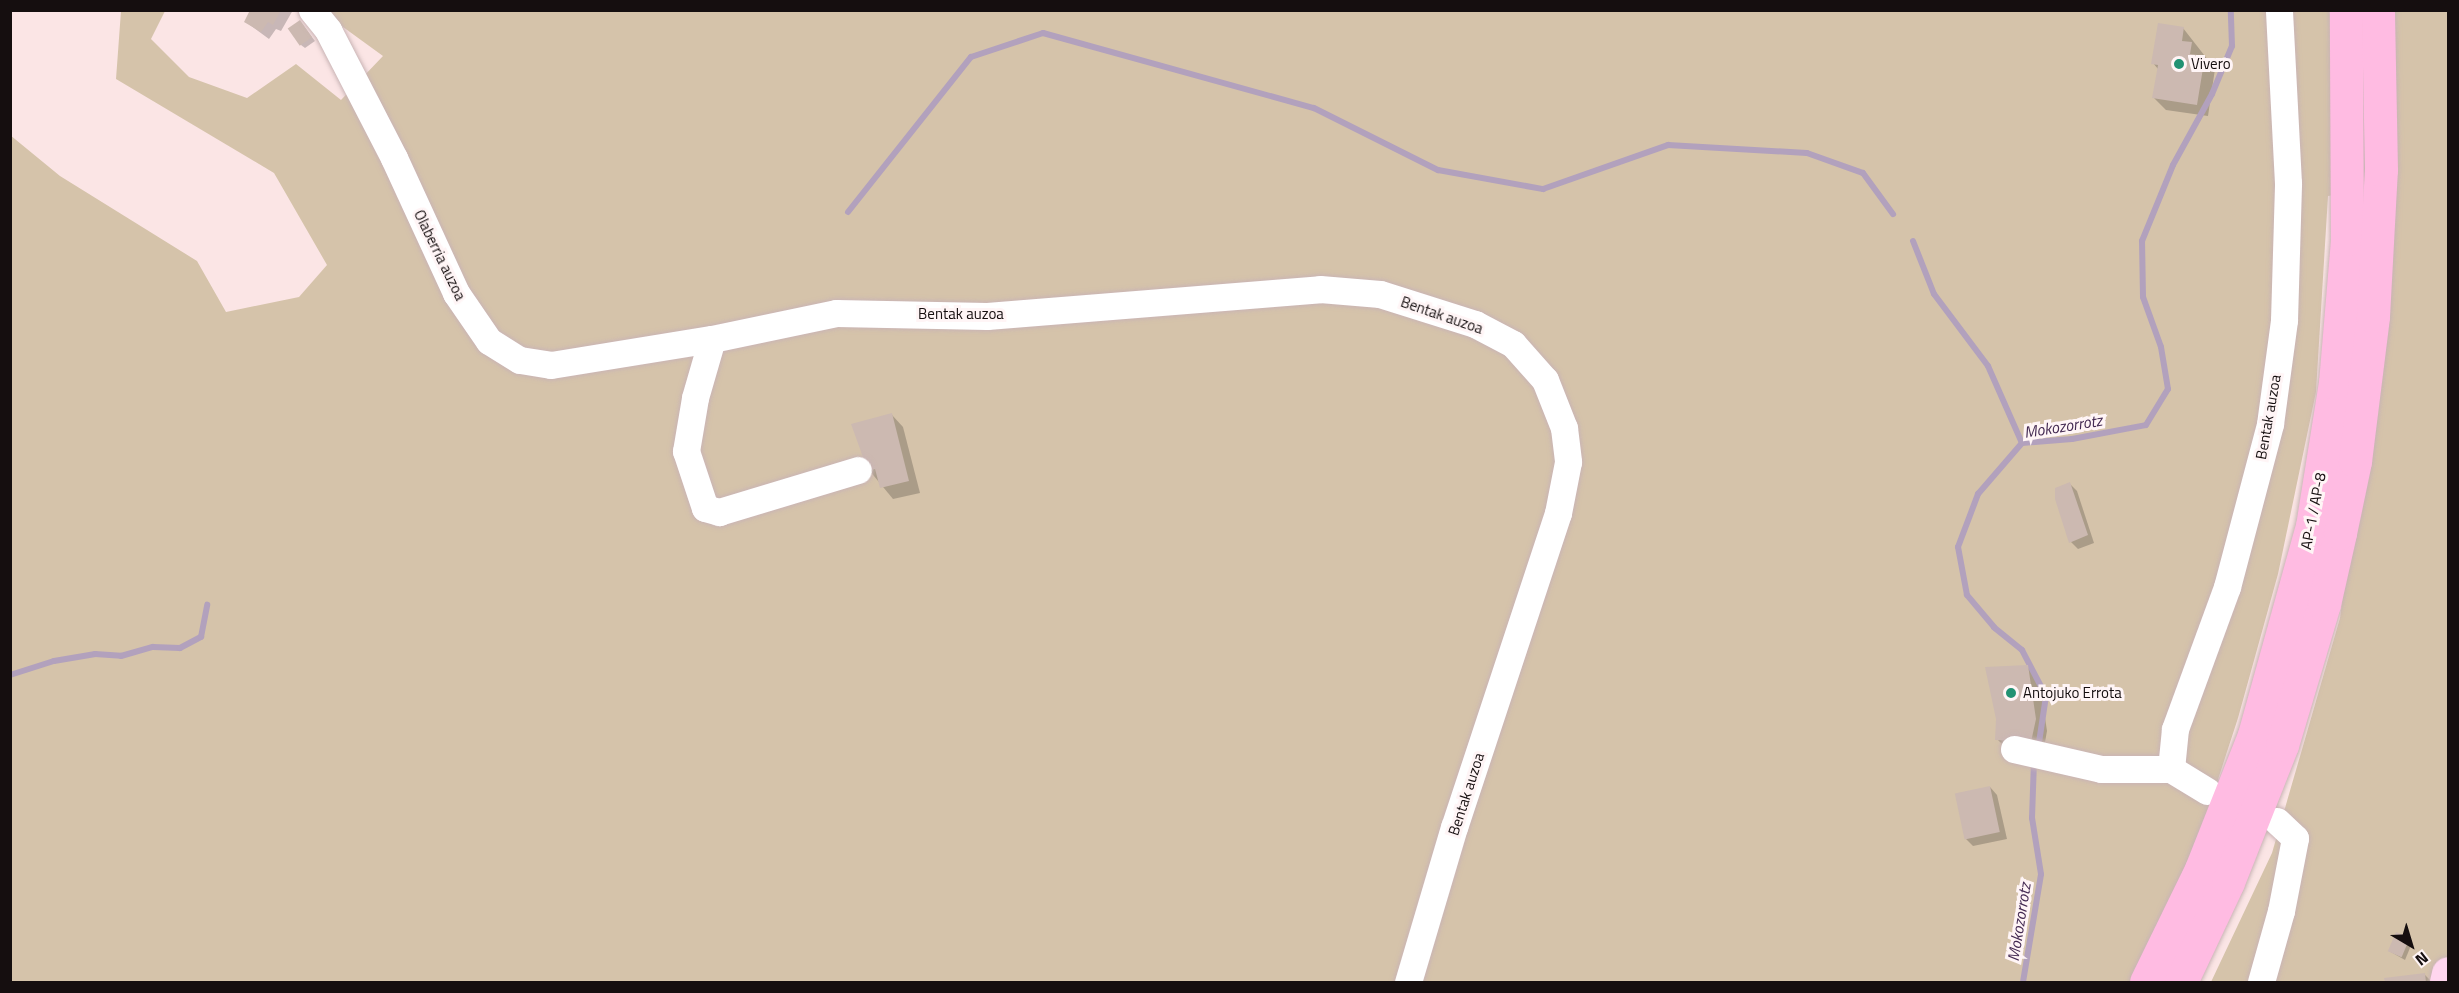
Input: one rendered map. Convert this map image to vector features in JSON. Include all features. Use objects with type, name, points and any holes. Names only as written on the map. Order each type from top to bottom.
[{"type":"highway","name":"AP-1 / AP-8","points":[[2146,982],[2201,869],[2254,735],[2312,526],[2335,383],[2347,238],[2350,167],[2346,10]]},
{"type":"highway","name":"AP-1 / AP-8","points":[[2181,982],[2228,882],[2282,745],[2324,604],[2349,492],[2365,389],[2375,284],[2381,170],[2378,10]]},
{"type":"main road","points":[[2446,982],[2448,973]]},
{"type":"street","name":"Olaberria auzoa","points":[[312,10],[328,30],[394,158],[456,293],[489,341],[520,360],[551,365],[712,339],[836,313]]},
{"type":"street","name":"Bentak auzoa","points":[[2171,769],[2175,729],[2227,587],[2270,424],[2284,321],[2288,183],[2279,10]]},
{"type":"street","name":"Bentak auzoa","points":[[836,313],[987,316],[1320,289],[1370,293],[1475,324],[1513,344],[1545,380],[1565,439],[1568,462],[1558,513],[1454,827],[1408,982]]},
{"type":"street","points":[[712,339],[695,398],[686,452],[705,508],[719,512],[858,470]]},
{"type":"street","points":[[2014,749],[2101,769],[2171,769],[2207,791]]},
{"type":"street","points":[[2261,982],[2295,838],[2277,821]]},
{"type":"shaded area","points":[[121,11],[165,11],[151,39],[189,77],[247,98],[296,64],[341,100],[383,56],[321,11],[2448,11],[2448,982],[2211,982],[2272,853],[2340,618],[2396,186],[2328,196],[2316,392],[2278,574],[2238,718],[2186,878],[2134,982],[11,982],[10,135],[60,176],[197,261],[226,312],[299,297],[327,265],[274,173],[116,79]]},
{"type":"building","points":[[250,10],[281,10],[273,25],[268,22],[261,32],[244,22]]},
{"type":"building","points":[[300,20],[312,37],[300,46],[288,29]]},
{"type":"building","name":"Vivero","points":[[2158,23],[2184,27],[2182,41],[2192,42],[2190,54],[2205,56],[2197,105],[2152,98],[2158,65],[2151,64]]},
{"type":"building","points":[[892,413],[909,481],[880,488],[875,469],[868,471],[851,424]]},
{"type":"building","points":[[2070,482],[2088,535],[2069,543],[2055,499],[2055,488]]},
{"type":"building","name":"Antojuko Errota","points":[[2028,665],[2036,719],[2031,742],[1995,740],[1996,719],[1985,667]]},
{"type":"building","points":[[1990,786],[2000,832],[1965,839],[1955,793]]},
{"type":"building","points":[[2396,932],[2410,938],[2402,957],[2388,951]]},
{"type":"building","points":[[2425,973],[2426,982],[2385,982],[2384,978]]},
{"type":"waterway","name":"Mokozorrotz","points":[[2038,749],[2046,696],[2022,650],[1994,627],[1967,595],[1958,547],[1978,494],[2022,443],[2072,439],[2146,425],[2168,389],[2161,347],[2143,297],[2142,241],[2173,165],[2212,94],[2232,46],[2231,10]]},
{"type":"waterway","points":[[848,212],[971,57],[1043,33],[1314,108],[1438,170],[1543,189],[1668,145],[1807,153],[1863,173],[1893,214]]},
{"type":"waterway","points":[[1913,241],[1934,294],[1988,366],[2022,443]]},
{"type":"waterway","points":[[10,675],[54,661],[95,654],[121,656],[153,647],[180,648],[201,637],[207,605]]},
{"type":"waterway","name":"Mokozorrotz","points":[[2023,982],[2041,874],[2032,818],[2034,762]]},
{"type":"place","name":"Vivero","points":[[2179,64]]},
{"type":"place","name":"Antojuko Errota","points":[[2011,693]]}]
